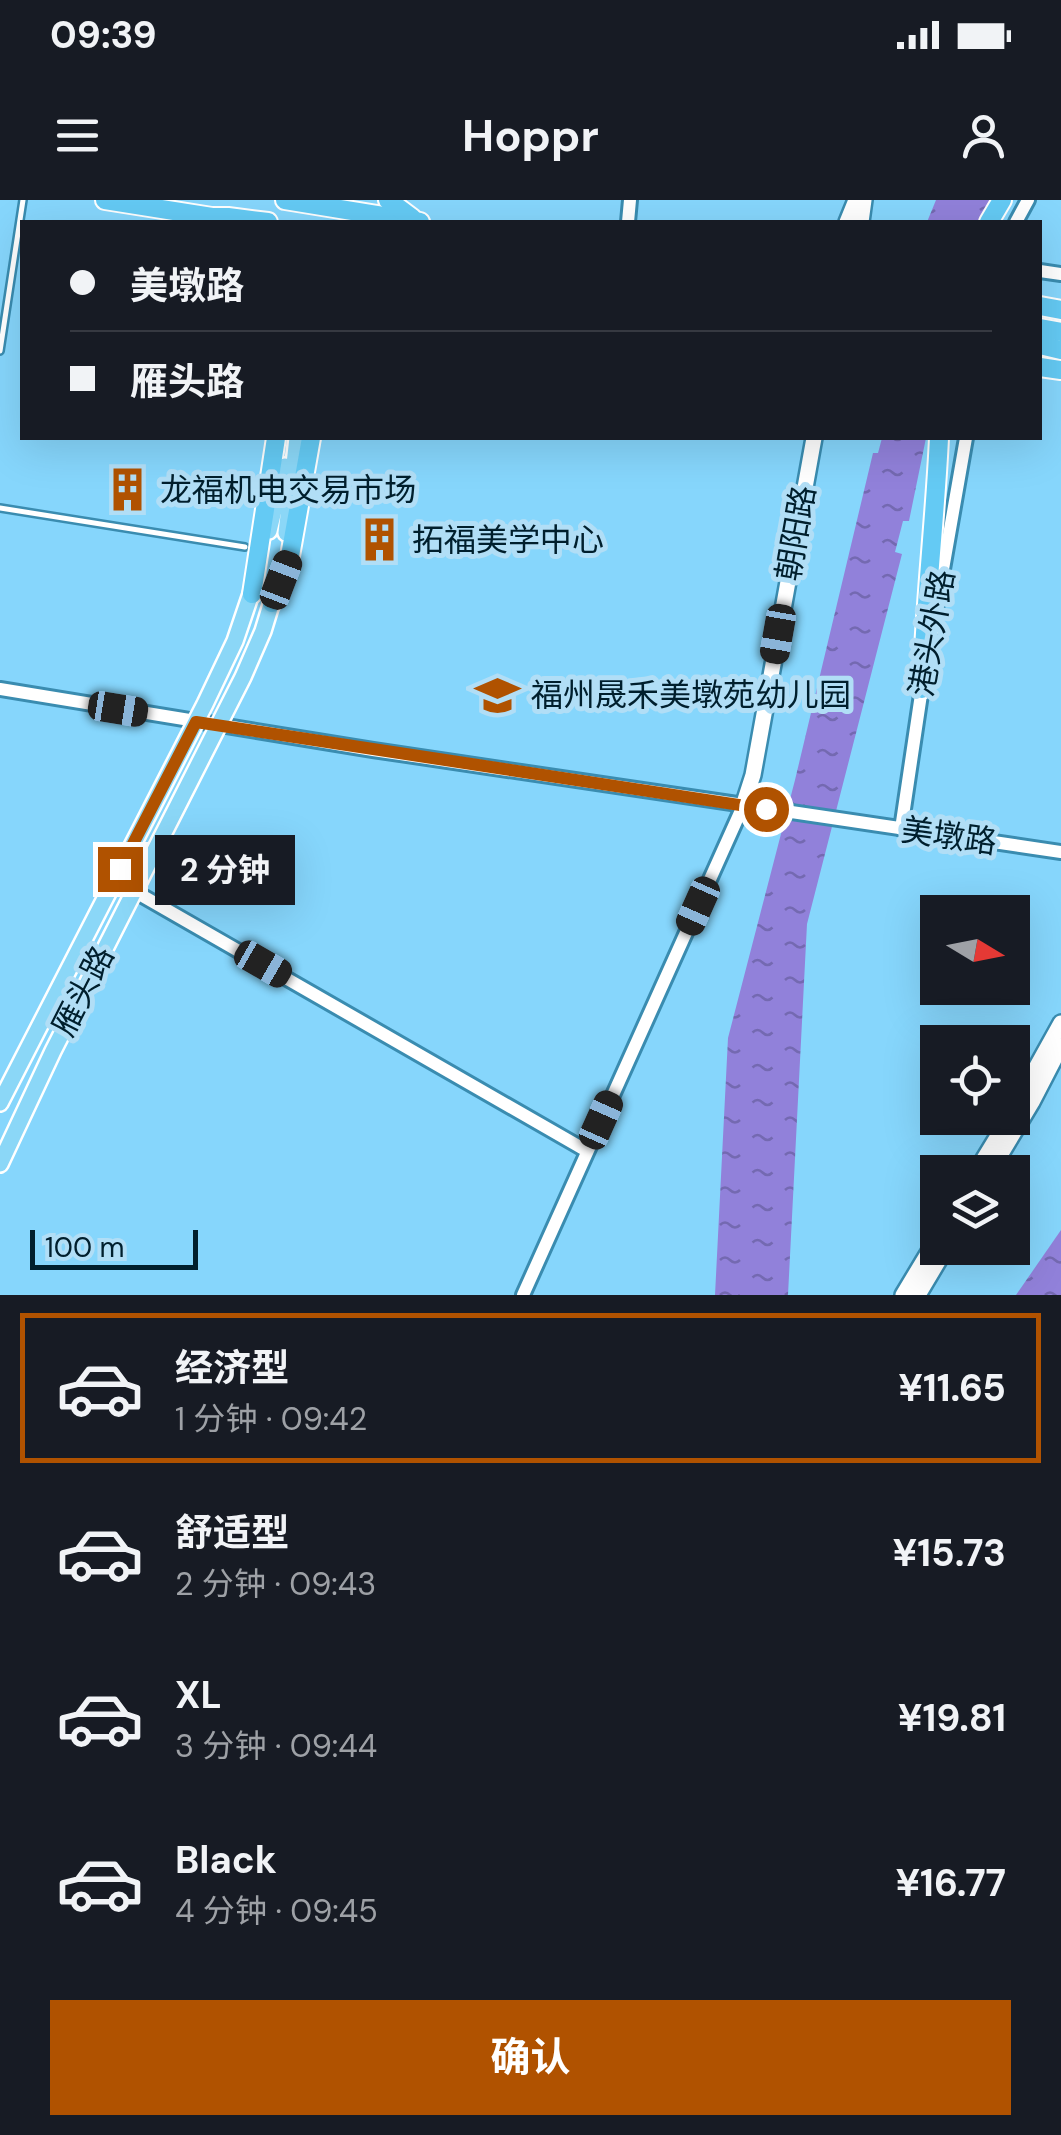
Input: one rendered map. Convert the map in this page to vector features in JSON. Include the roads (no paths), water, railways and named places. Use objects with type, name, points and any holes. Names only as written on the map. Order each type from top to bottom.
[{"type":"highway","points":[[106,200],[234,220]]},
{"type":"highway","points":[[285,200],[409,220]]},
{"type":"highway","points":[[388,200],[417,220]]},
{"type":"highway","points":[[252,594],[276,440]]},
{"type":"highway","points":[[272,603],[290,556],[312,440]]},
{"type":"highway","points":[[922,689],[939,440]]},
{"type":"main road","name":"雁头路","points":[[0,1103],[235,641],[252,594],[293,440]]},
{"type":"main road","name":"雁头路","points":[[0,1164],[68,1020],[251,659],[272,603],[288,520],[294,440]]},
{"type":"main road","name":"朝阳路","points":[[743,806],[753,775],[814,440]]},
{"type":"main road","points":[[1030,1079],[1061,1023]]},
{"type":"main road","points":[[1000,1155],[1061,1046]]},
{"type":"main road","points":[[903,1295],[921,1265]]},
{"type":"main road","points":[[918,1295],[936,1265]]},
{"type":"street","name":"港头外路","points":[[901,829],[966,440]]},
{"type":"street","points":[[0,689],[743,806],[524,1295]]},
{"type":"street","name":"美墩路","points":[[743,806],[1061,852]]},
{"type":"street","points":[[134,892],[587,1151]]},
{"type":"lane","points":[[0,351],[20,225]]},
{"type":"lane","points":[[0,508],[245,548]]},
{"type":"water","points":[[936,200],[993,200],[981,220],[928,220]]},
{"type":"water","points":[[881,440],[926,440],[909,521],[903,521],[895,552],[902,554],[807,924],[788,1295],[715,1295],[728,1038],[873,453],[878,453]]},
{"type":"water","points":[[1061,1230],[1061,1295],[1016,1295]]},
{"type":"place","name":"龙福机电交易市场","points":[[127,490]]},
{"type":"place","name":"拓福美学中心","points":[[379,540]]},
{"type":"place","name":"福州晟禾美墩苑幼儿园","points":[[498,695]]}]
